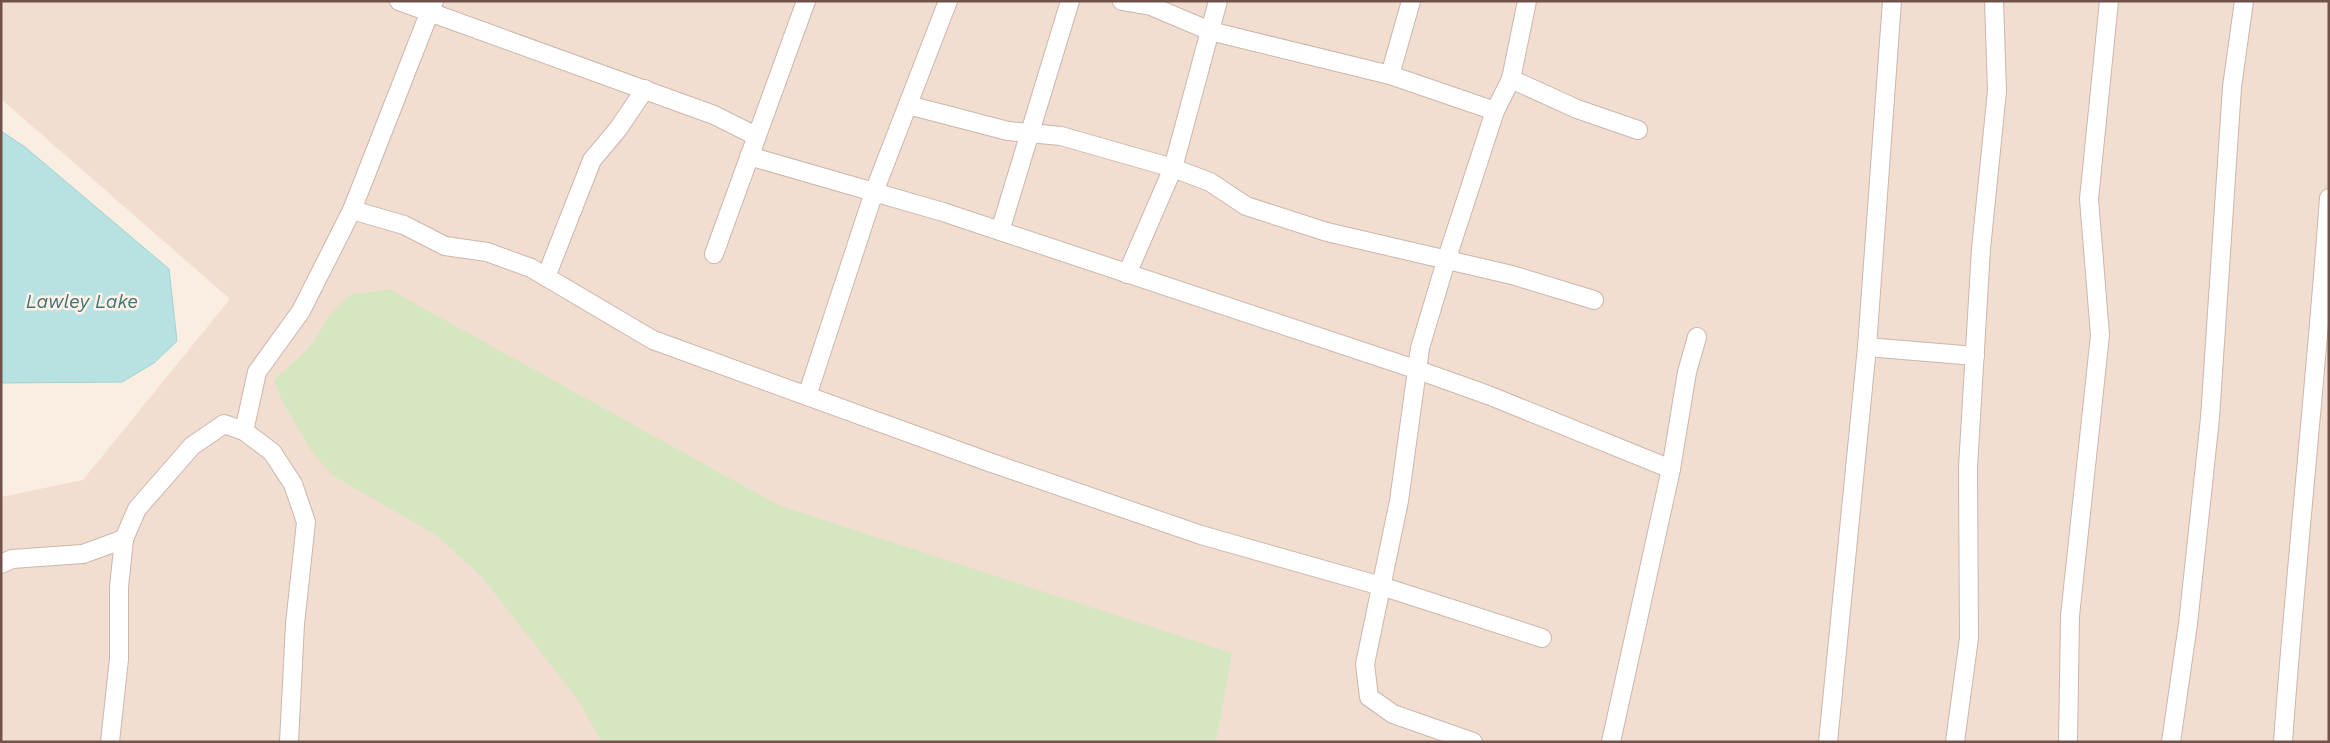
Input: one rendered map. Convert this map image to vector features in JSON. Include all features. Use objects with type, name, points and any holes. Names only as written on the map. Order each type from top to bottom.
[{"type":"street","points":[[399,1],[432,7],[714,115],[756,136]]},
{"type":"street","points":[[714,254],[806,1]]},
{"type":"street","points":[[807,396],[874,192],[948,1]]},
{"type":"street","points":[[1000,231],[1032,133],[1070,1]]},
{"type":"street","points":[[1122,1],[1152,6],[1210,30],[1390,75],[1495,111]]},
{"type":"street","points":[[1127,274],[1173,168],[1218,1]]},
{"type":"street","points":[[1390,75],[1411,1]]},
{"type":"street","points":[[1473,742],[1393,714],[1369,697],[1365,664],[1399,501],[1420,348],[1495,111],[1512,79],[1527,1]]},
{"type":"street","points":[[1828,742],[1867,347],[1892,1]]},
{"type":"street","points":[[1955,742],[1969,638],[1968,467],[1981,249],[1997,91],[1994,1]]},
{"type":"street","points":[[2068,742],[2070,616],[2100,335],[2088,199],[2109,1]]},
{"type":"street","points":[[2171,742],[2188,624],[2210,418],[2232,87],[2244,1]]},
{"type":"street","points":[[244,432],[257,372],[301,311],[352,210],[432,7]]},
{"type":"street","points":[[1512,79],[1577,108],[1638,130]]},
{"type":"street","points":[[546,277],[592,160],[618,129],[646,89]]},
{"type":"street","points":[[908,105],[1008,131],[1061,136],[1173,168],[1210,182],[1246,206],[1327,232],[1512,276],[1594,300]]},
{"type":"street","points":[[749,156],[1000,231],[1418,370],[1488,395],[1672,469]]},
{"type":"street","points":[[2283,742],[2292,614],[2318,357],[2329,198]]},
{"type":"street","points":[[352,210],[404,225],[445,246],[487,252],[531,268],[653,340],[807,396],[1200,535],[1381,586],[1542,638]]},
{"type":"street","points":[[1611,742],[1672,469],[1687,372],[1697,337]]},
{"type":"street","points":[[1867,347],[1976,356]]},
{"type":"street","points":[[110,742],[120,659],[119,587],[124,539],[136,509],[192,446],[224,424],[244,432],[272,452],[292,484],[306,522],[295,624],[289,742]]},
{"type":"street","points":[[1,564],[12,559],[83,554],[124,539]]},
{"type":"shaded area","points":[[1,1],[2329,1],[2329,742],[1,742],[1,497],[83,480],[230,299],[1,99]]},
{"type":"green space","points":[[389,289],[778,505],[1232,653],[1216,742],[602,742],[576,697],[481,576],[436,535],[332,475],[311,451],[281,399],[274,380],[310,347],[329,316],[350,295]]},
{"type":"water","name":"Lawley Lake","points":[[1,131],[25,147],[169,269],[177,341],[154,363],[122,382],[1,383]]}]
